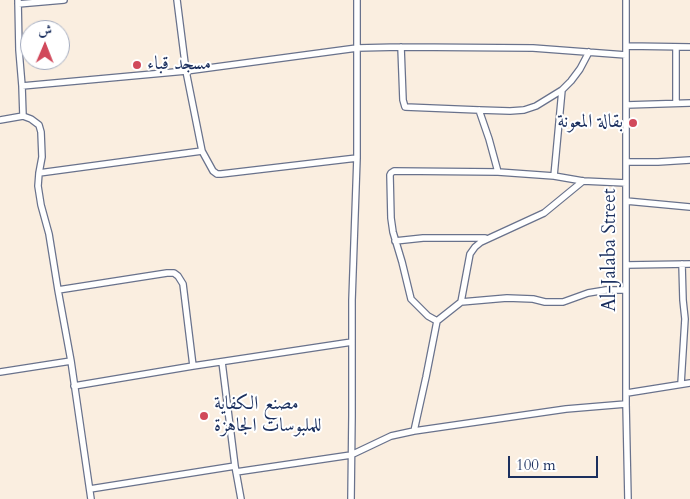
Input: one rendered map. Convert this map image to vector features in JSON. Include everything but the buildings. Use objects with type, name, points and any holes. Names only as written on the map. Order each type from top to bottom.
[{"type":"street","points":[[23,116],[18,2],[64,0]]},
{"type":"street","points":[[177,0],[186,71],[202,151],[213,171],[221,174],[357,158]]},
{"type":"street","points":[[351,499],[352,300],[357,158],[357,0]]},
{"type":"street","name":"Al-Jalaba Street","points":[[626,0],[626,404],[628,499]]},
{"type":"street","points":[[626,46],[690,47]]},
{"type":"street","points":[[401,47],[403,105],[405,107],[510,111],[524,110],[541,104],[562,90],[580,69],[589,52]]},
{"type":"street","points":[[676,47],[676,103]]},
{"type":"street","points":[[22,86],[186,71],[357,48],[533,48],[626,54]]},
{"type":"street","points":[[554,176],[562,90]]},
{"type":"street","points":[[626,105],[690,103]]},
{"type":"street","points":[[479,110],[498,172]]},
{"type":"street","points":[[0,120],[23,116],[31,118],[39,125],[41,132],[42,157],[38,186],[49,234],[71,361],[91,499]]},
{"type":"street","points":[[39,173],[202,151]]},
{"type":"street","points":[[626,162],[690,160]]},
{"type":"street","points":[[437,321],[428,316],[411,300],[402,262],[392,232],[391,172],[498,172],[554,176],[583,181],[626,183]]},
{"type":"street","points":[[461,302],[470,254],[475,247],[481,242],[544,213],[583,181]]},
{"type":"street","points":[[626,201],[690,206]]},
{"type":"street","points":[[395,241],[423,238],[490,238]]},
{"type":"street","points":[[681,384],[685,319],[682,264]]},
{"type":"street","points":[[626,265],[690,264]]},
{"type":"street","points":[[58,290],[174,273],[183,284],[193,366]]},
{"type":"street","points":[[414,431],[437,321],[461,302],[507,298],[564,302],[588,293],[606,290],[626,290]]},
{"type":"street","points":[[683,334],[690,330]]},
{"type":"street","points":[[74,386],[352,342]]},
{"type":"street","points":[[0,372],[71,361]]},
{"type":"street","points":[[222,362],[235,469],[241,499]]},
{"type":"street","points":[[627,393],[690,383]]},
{"type":"street","points":[[90,489],[351,455],[391,436],[414,431],[566,409],[626,404]]},
{"type":"place","name":"مسجد قباء","points":[[137,65]]},
{"type":"place","name":"بقالة المعونة","points":[[633,123]]},
{"type":"place","name":"مصنع الكفاية للملبوسات الجاهزة","points":[[204,416]]}]
